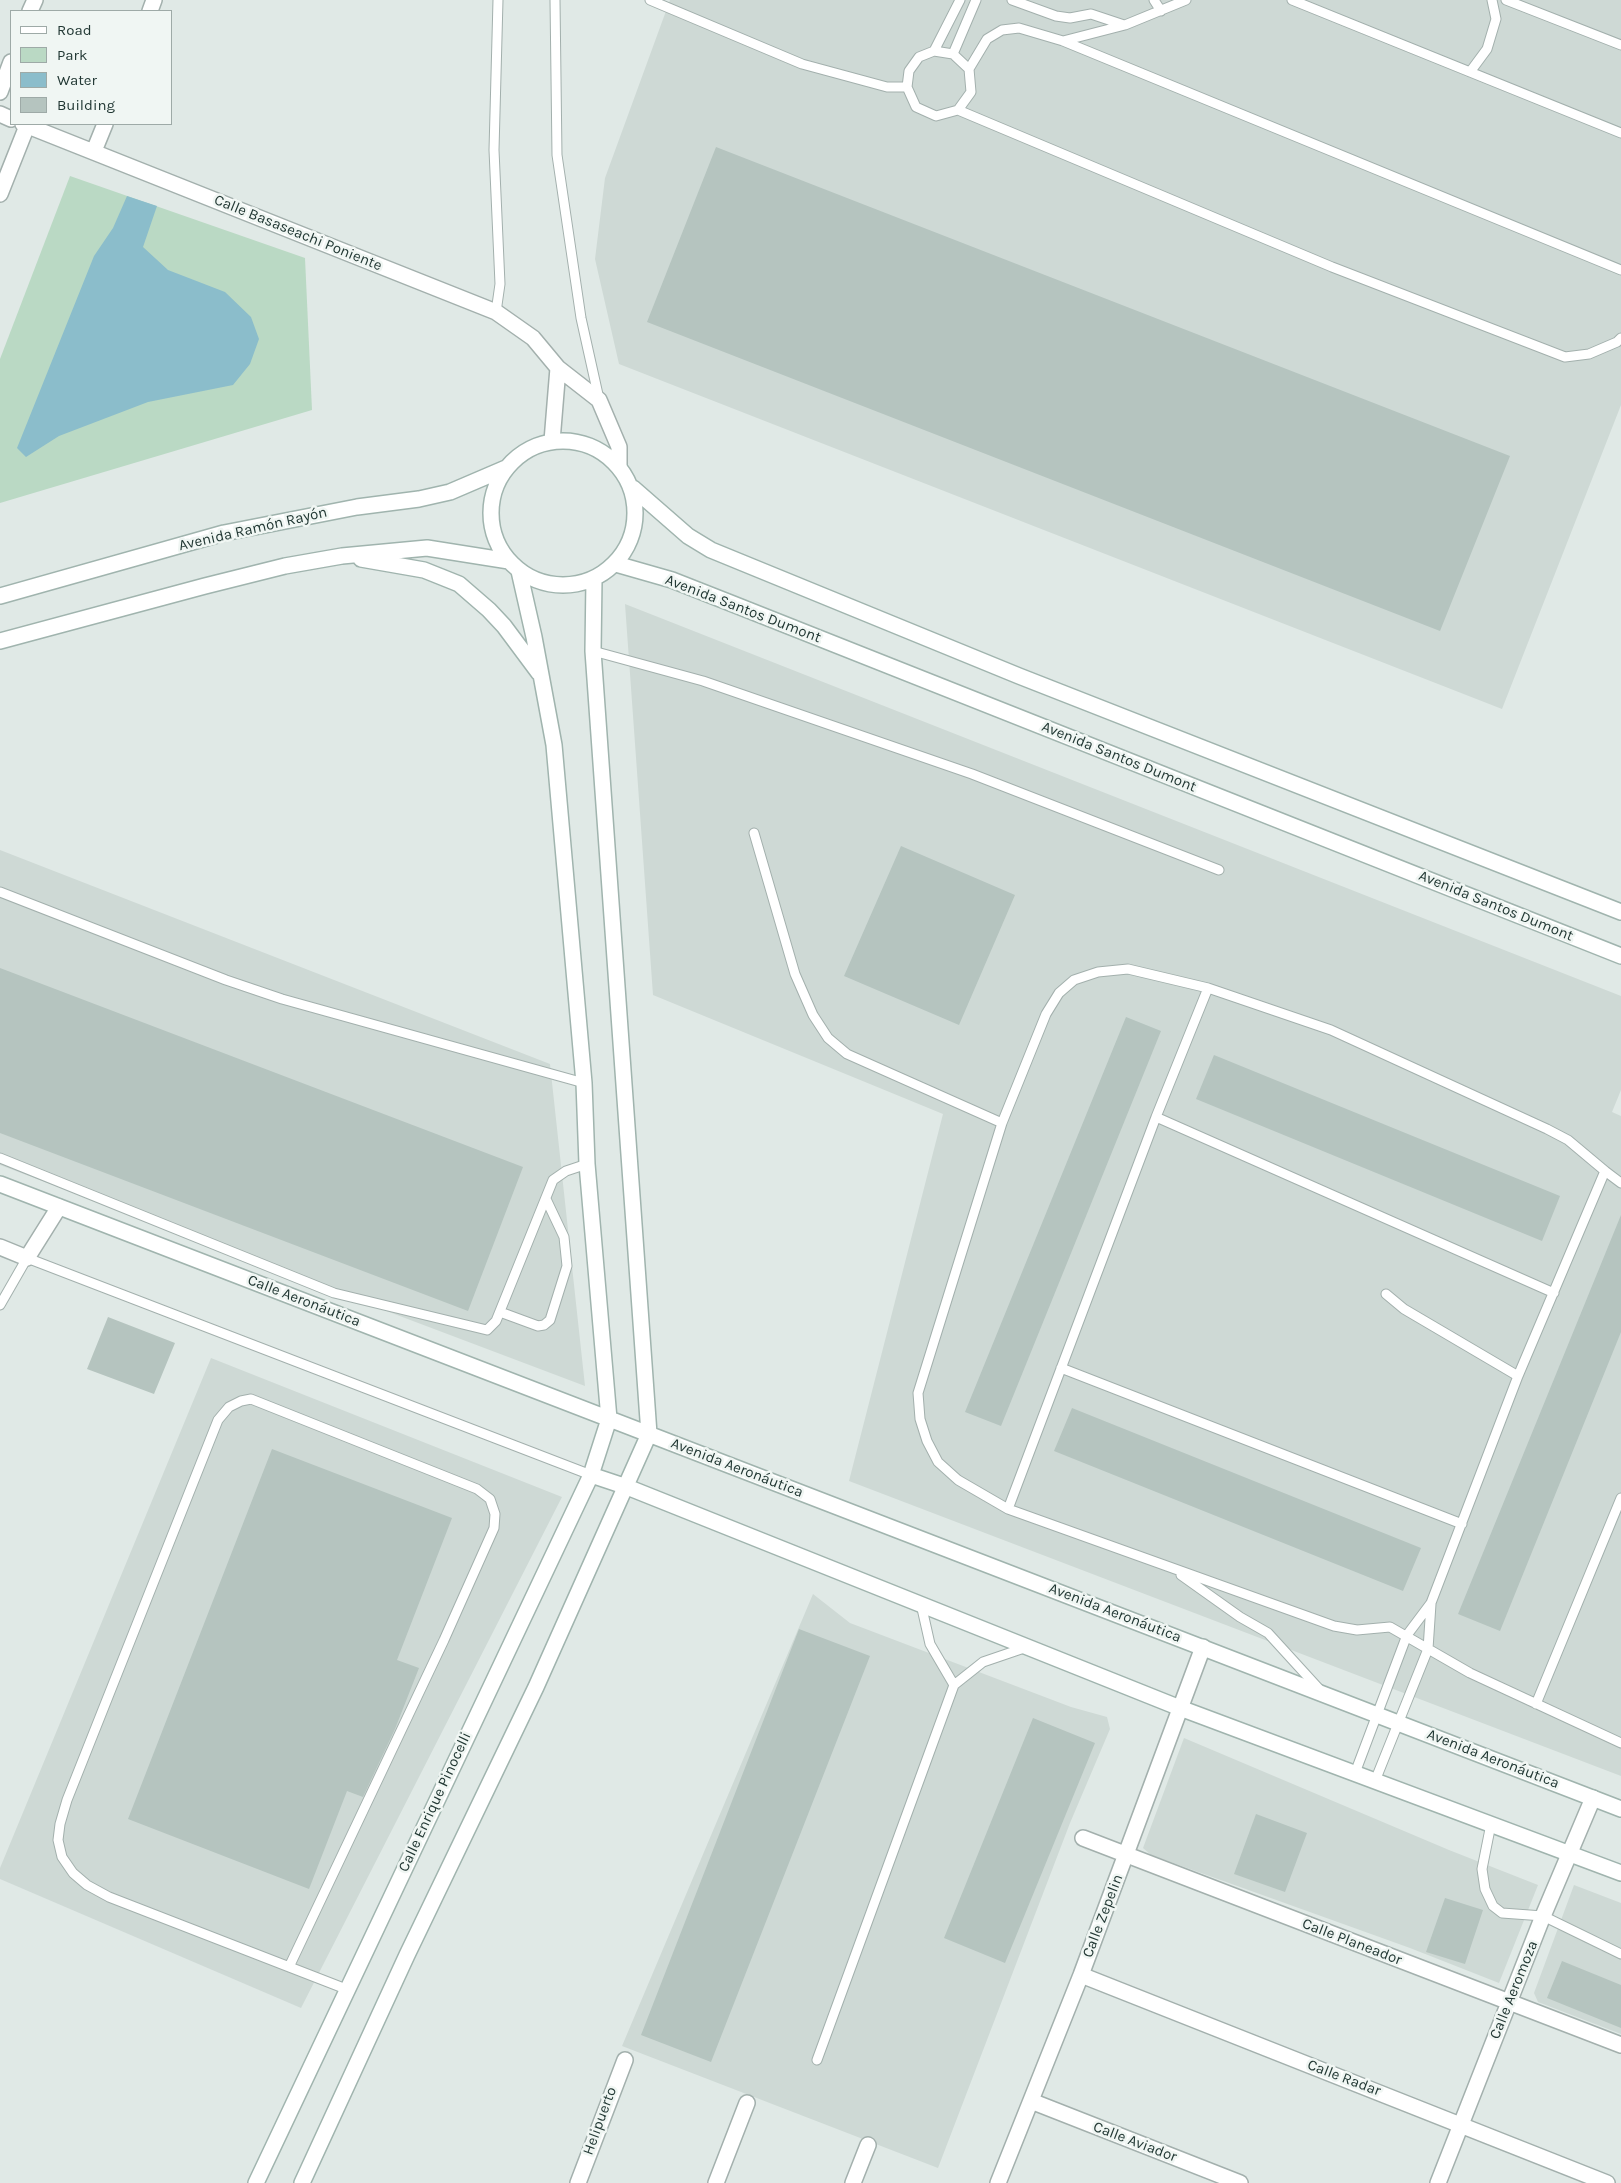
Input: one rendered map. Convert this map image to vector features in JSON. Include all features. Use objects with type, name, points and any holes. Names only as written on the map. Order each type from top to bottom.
[{"type":"main road","points":[[0,92],[10,65]]},
{"type":"main road","name":"Calle Basaseachi Poniente","points":[[25,125],[496,312],[532,338],[558,368],[599,400]]},
{"type":"main road","points":[[0,194],[25,125]]},
{"type":"main road","points":[[94,151],[105,125]]},
{"type":"main road","points":[[552,441],[558,368]]},
{"type":"main road","points":[[599,400],[618,447],[619,465]]},
{"type":"main road","points":[[609,1419],[586,1164],[584,1083],[554,745],[514,566],[498,544],[492,526],[491,505],[496,486],[506,468],[519,455],[536,445],[552,441],[580,442],[602,450],[619,465],[633,488],[688,536],[712,550],[1019,676],[1621,912]]},
{"type":"main road","name":"Avenida Ramón Rayón","points":[[0,596],[224,533],[330,512],[419,499],[450,492],[506,468]]},
{"type":"main road","points":[[0,641],[285,566],[342,556],[427,548],[514,566],[543,583],[569,585],[594,579],[616,564],[631,541],[637,515],[633,488]]},
{"type":"main road","points":[[342,556],[424,570],[459,584],[504,626],[540,676]]},
{"type":"main road","name":"Avenida Santos Dumont","points":[[616,564],[672,580],[724,600],[1621,956]]},
{"type":"main road","points":[[302,2183],[407,1955],[536,1687],[627,1487],[649,1434],[594,651],[594,579]]},
{"type":"main road","name":"Calle Aeronáutica","points":[[0,1184],[609,1419]]},
{"type":"main road","points":[[0,1247],[27,1258],[59,1207]]},
{"type":"main road","name":"Avenida Aeronáutica","points":[[609,1419],[1621,1809]]},
{"type":"main road","name":"Calle Enrique Pinocelli","points":[[256,2183],[346,1989],[591,1475],[609,1419]]},
{"type":"main road","points":[[591,1475],[627,1487],[1180,1708],[1621,1873]]},
{"type":"main road","name":"Calle Zepelin","points":[[998,2183],[1081,1975],[1203,1647]]},
{"type":"main road","name":"Calle Aeromoza","points":[[1438,2183],[1543,1916],[1593,1798]]},
{"type":"main road","name":"Calle Planeador","points":[[1083,1838],[1621,2045]]},
{"type":"main road","name":"Calle Radar","points":[[1081,1975],[1607,2183]]},
{"type":"main road","name":"Helipuerto","points":[[578,2183],[624,2060]]},
{"type":"main road","name":"Calle Aviador","points":[[1031,2101],[1240,2183]]},
{"type":"main road","points":[[716,2183],[747,2103]]},
{"type":"main road","points":[[853,2183],[868,2145]]},
{"type":"lane","points":[[496,312],[500,284],[494,150],[498,0]]},
{"type":"lane","points":[[554,0],[557,155],[581,318],[599,400]]},
{"type":"lane","points":[[650,0],[802,64],[887,87],[907,87]]},
{"type":"lane","points":[[934,51],[960,0]]},
{"type":"lane","points":[[953,54],[976,0]]},
{"type":"lane","points":[[1012,0],[1056,16],[1070,18],[1090,14],[1125,25]]},
{"type":"lane","points":[[1154,0],[1161,11]]},
{"type":"lane","points":[[1063,41],[1125,25],[1186,0]]},
{"type":"lane","points":[[1292,0],[1621,133]]},
{"type":"lane","points":[[1470,72],[1487,49],[1494,27],[1496,20],[1492,0]]},
{"type":"lane","points":[[1506,0],[1621,45]]},
{"type":"lane","points":[[958,110],[971,92],[969,69],[987,39],[1002,30],[1019,28],[1063,41],[1621,270]]},
{"type":"lane","points":[[969,69],[953,54],[934,51],[919,58],[909,71],[907,87],[916,106],[936,116],[958,110],[1332,267],[1564,356],[1589,354],[1617,342],[1621,338]]},
{"type":"lane","points":[[594,651],[703,681],[972,774],[1219,870]]},
{"type":"lane","points":[[754,834],[795,974],[813,1015],[828,1038],[847,1054],[1002,1123]]},
{"type":"lane","points":[[0,892],[254,990],[584,1083]]},
{"type":"lane","points":[[1621,1183],[1568,1140],[1331,1030],[1208,988],[1128,968],[1098,972],[1074,980],[1059,994],[1046,1014],[1002,1123],[918,1393],[920,1418],[927,1441],[938,1462],[958,1480],[1008,1509],[1344,1630],[1390,1627],[1407,1635],[1470,1673],[1621,1743]]},
{"type":"lane","points":[[1008,1509],[1156,1117],[1208,988]]},
{"type":"lane","points":[[1156,1117],[1554,1292]]},
{"type":"lane","points":[[0,1158],[334,1293],[487,1330],[492,1327],[500,1312],[553,1180],[559,1175],[586,1164]]},
{"type":"lane","points":[[1354,1773],[1407,1635],[1431,1603],[1518,1376],[1605,1171]]},
{"type":"lane","points":[[500,1312],[538,1326],[544,1325],[550,1320],[567,1266],[564,1237],[546,1199]]},
{"type":"lane","points":[[0,1306],[27,1258],[591,1475]]},
{"type":"lane","points":[[1386,1294],[1404,1309],[1518,1376]]},
{"type":"lane","points":[[1061,1368],[1462,1524]]},
{"type":"lane","points":[[288,1967],[444,1640],[494,1528],[495,1514],[490,1499],[477,1489],[251,1400],[241,1401],[229,1407],[218,1420],[71,1791],[60,1824],[58,1840],[62,1856],[73,1873],[87,1885],[109,1897],[288,1967],[346,1989]]},
{"type":"lane","points":[[1536,1704],[1621,1498]]},
{"type":"lane","points":[[1171,1568],[1240,1617],[1268,1633],[1324,1694]]},
{"type":"lane","points":[[1375,1781],[1400,1724],[1428,1649],[1431,1603]]},
{"type":"lane","points":[[921,1604],[930,1644],[954,1685]]},
{"type":"lane","points":[[818,2060],[954,1685],[983,1662],[1027,1647]]},
{"type":"lane","points":[[1491,1824],[1482,1869],[1485,1889],[1493,1906],[1502,1913],[1543,1916],[1621,1954]]},
{"type":"shaded area","points":[[670,0],[1621,0],[1621,405],[1502,709],[619,364],[595,259],[605,178]]},
{"type":"shaded area","points":[[625,604],[1621,996],[1621,1090],[1612,1112],[1621,1116],[1621,1776],[849,1481],[943,1114],[653,995]]},
{"type":"shaded area","points":[[0,850],[550,1064],[585,1386],[0,1165]]},
{"type":"shaded area","points":[[211,1358],[562,1497],[301,2008],[0,1879],[0,1868]]},
{"type":"shaded area","points":[[813,1594],[850,1623],[1071,1707],[1107,1717],[1110,1729],[1070,1823],[938,2168],[622,2046]]},
{"type":"shaded area","points":[[1184,1738],[1449,1850],[1538,1885],[1499,1983],[1410,1948],[1151,1855],[1143,1848]]},
{"type":"shaded area","points":[[1574,1885],[1621,1903],[1621,2034],[1538,2002],[1534,1993]]},
{"type":"green space","points":[[70,176],[305,258],[312,410],[0,503],[0,359]]},
{"type":"water","points":[[127,196],[157,206],[143,247],[168,270],[225,292],[251,317],[259,339],[250,364],[233,385],[148,402],[59,436],[26,457],[17,448],[94,256],[113,228]]},
{"type":"building","points":[[716,147],[1510,456],[1440,631],[647,322]]},
{"type":"building","points":[[901,846],[1015,895],[959,1025],[844,976]]},
{"type":"building","points":[[0,968],[523,1167],[468,1311],[0,1133]]},
{"type":"building","points":[[1126,1017],[1161,1031],[1001,1426],[965,1412]]},
{"type":"building","points":[[1214,1055],[1560,1196],[1542,1241],[1196,1099]]},
{"type":"building","points":[[1621,1215],[1621,1332],[1500,1631],[1458,1614]]},
{"type":"building","points":[[108,1317],[175,1343],[154,1394],[87,1369]]},
{"type":"building","points":[[1072,1408],[1421,1548],[1403,1591],[1054,1451]]},
{"type":"building","points":[[272,1449],[452,1518],[397,1660],[419,1668],[395,1729],[363,1797],[347,1791],[309,1889],[128,1819]]},
{"type":"building","points":[[799,1629],[870,1656],[711,2062],[641,2035]]},
{"type":"building","points":[[1033,1718],[1095,1743],[1005,1963],[944,1938]]},
{"type":"building","points":[[1256,1814],[1307,1833],[1285,1892],[1234,1874]]},
{"type":"building","points":[[1445,1898],[1483,1910],[1465,1964],[1426,1952]]},
{"type":"building","points":[[1562,1961],[1621,1985],[1621,2028],[1547,1998]]}]
